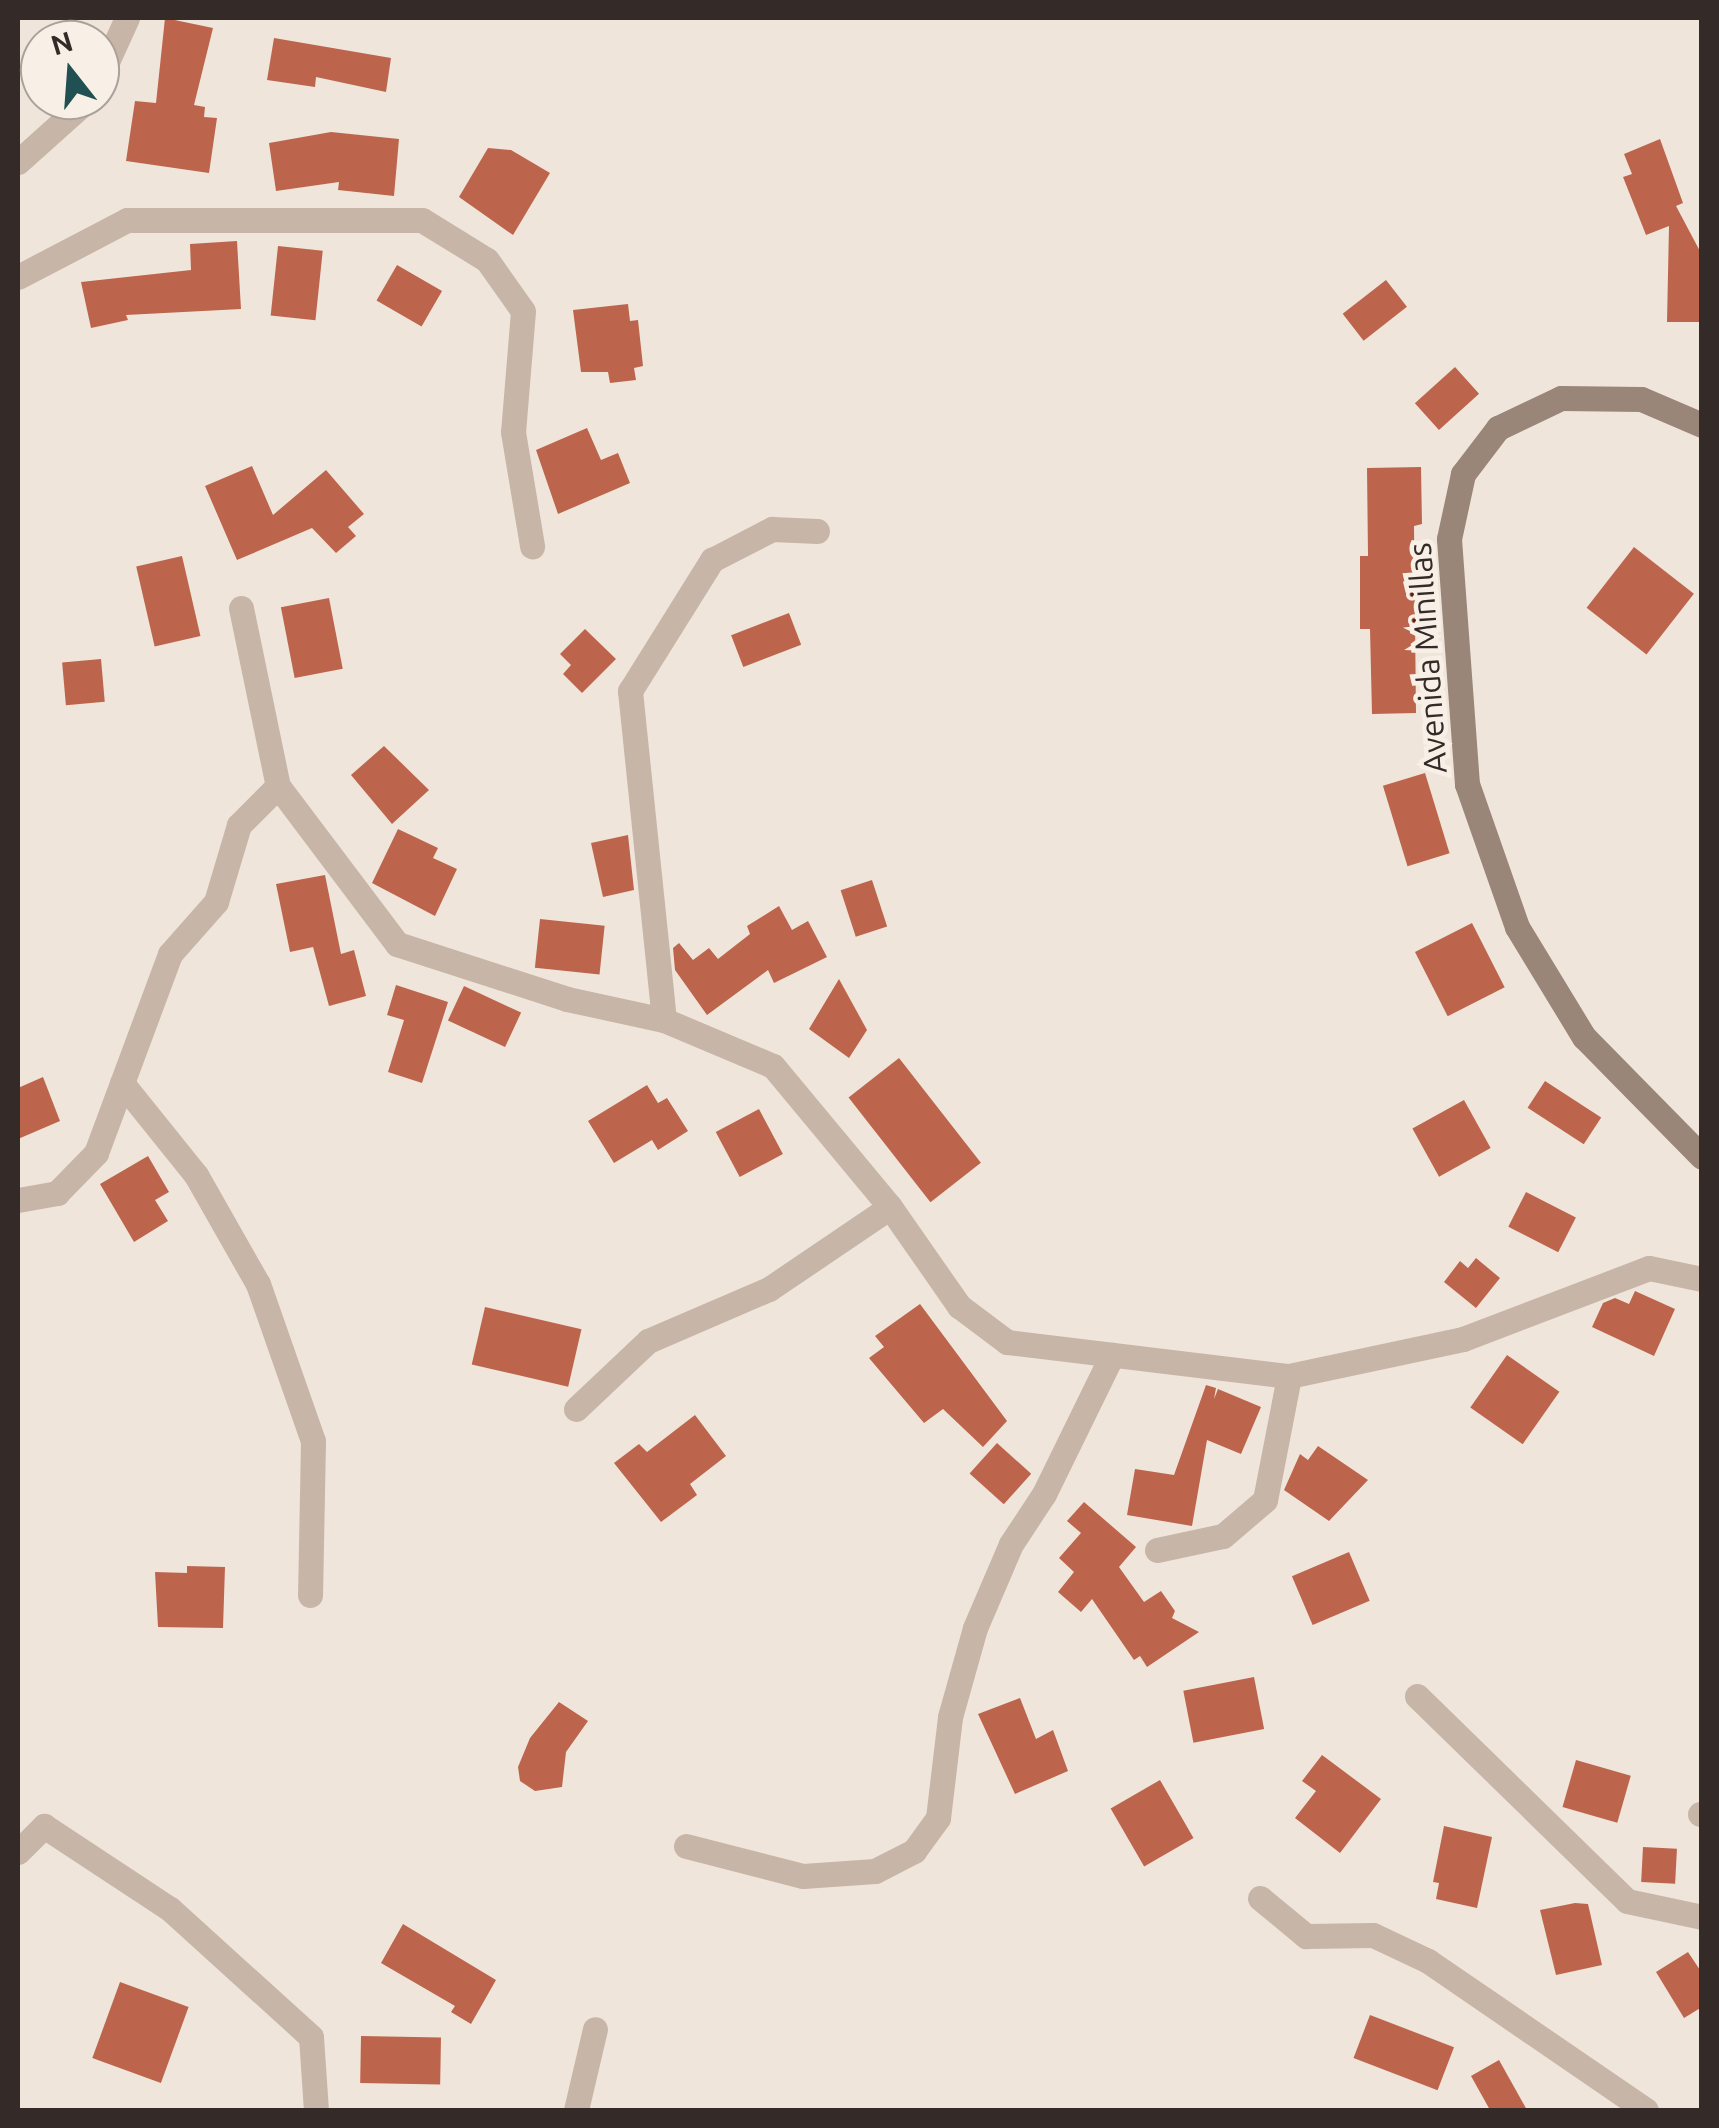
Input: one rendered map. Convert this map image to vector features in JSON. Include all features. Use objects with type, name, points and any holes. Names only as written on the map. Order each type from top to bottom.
[{"type":"street","points":[[18,162],[65,120]]},
{"type":"street","points":[[18,278],[127,220],[422,220],[488,260],[523,311],[512,432],[532,546]]},
{"type":"street","name":"Avenida Minillas","points":[[1702,425],[1641,399],[1561,398],[1498,428],[1463,474],[1449,539],[1467,784],[1517,927],[1584,1037],[1702,1157]]},
{"type":"street","points":[[664,1020],[630,691],[712,560],[772,530],[818,531]]},
{"type":"street","points":[[240,608],[278,786],[397,944],[567,999],[664,1020],[773,1066],[890,1207],[959,1306],[1007,1342],[1290,1376],[1463,1339],[1649,1268],[1702,1279]]},
{"type":"street","points":[[18,1200],[58,1192],[96,1153],[170,954],[216,902],[240,825],[278,786]]},
{"type":"street","points":[[122,1084],[196,1174],[258,1284],[313,1441],[310,1595]]},
{"type":"street","points":[[576,1408],[648,1341],[768,1289],[890,1207]]},
{"type":"street","points":[[686,1846],[804,1876],[875,1871],[914,1851],[938,1818],[950,1716],[975,1628],[1010,1544],[1044,1494],[1112,1354]]},
{"type":"street","points":[[1157,1550],[1223,1536],[1265,1500],[1290,1376]]},
{"type":"street","points":[[1417,1696],[1627,1901],[1702,1917]]},
{"type":"street","points":[[18,1852],[44,1826],[170,1909],[311,2036],[316,2110]]},
{"type":"street","points":[[1260,1898],[1306,1936],[1373,1935],[1428,1961],[1646,2110]]},
{"type":"street","points":[[576,2110],[595,2028]]},
{"type":"building","points":[[165,18],[213,28],[194,105],[205,107],[204,117],[217,118],[209,173],[126,161],[135,101],[156,103]]},
{"type":"building","points":[[274,38],[391,58],[386,92],[316,77],[315,87],[267,80]]},
{"type":"building","points":[[331,132],[399,139],[394,196],[338,190],[339,182],[276,191],[269,143]]},
{"type":"building","points":[[1660,139],[1683,203],[1676,206],[1702,255],[1700,322],[1667,322],[1669,226],[1646,235],[1623,177],[1632,174],[1624,154]]},
{"type":"building","points":[[488,148],[511,150],[550,173],[513,235],[459,197]]},
{"type":"building","points":[[237,241],[241,309],[126,315],[128,320],[91,328],[81,282],[191,270],[190,244]]},
{"type":"building","points":[[278,246],[323,251],[315,320],[271,316]]},
{"type":"building","points":[[397,265],[442,291],[422,327],[376,301]]},
{"type":"building","points":[[1386,280],[1407,307],[1364,341],[1343,314]]},
{"type":"building","points":[[628,304],[630,321],[638,320],[643,366],[634,368],[636,380],[610,383],[608,372],[581,372],[573,310]]},
{"type":"building","points":[[1455,367],[1479,394],[1439,430],[1415,403]]},
{"type":"building","points":[[587,428],[601,460],[618,453],[630,483],[558,514],[536,450]]},
{"type":"building","points":[[252,466],[273,515],[326,470],[364,514],[348,527],[356,536],[336,553],[312,528],[237,560],[205,486]]},
{"type":"building","points":[[1421,467],[1422,524],[1414,526],[1416,713],[1372,714],[1370,629],[1360,629],[1360,556],[1368,556],[1367,468]]},
{"type":"building","points":[[1634,547],[1694,594],[1646,654],[1587,608]]},
{"type":"building","points":[[182,556],[200,636],[155,646],[136,567]]},
{"type":"building","points":[[329,598],[343,669],[295,678],[281,607]]},
{"type":"building","points":[[789,613],[801,645],[743,667],[731,635]]},
{"type":"building","points":[[585,629],[616,659],[582,693],[563,674],[571,665],[560,654]]},
{"type":"building","points":[[101,659],[105,702],[66,705],[62,662]]},
{"type":"building","points":[[384,746],[429,790],[392,824],[351,775]]},
{"type":"building","points":[[1425,773],[1450,853],[1407,866],[1383,786]]},
{"type":"building","points":[[398,829],[438,848],[433,858],[457,869],[435,916],[372,883]]},
{"type":"building","points":[[628,835],[634,890],[603,897],[591,843]]},
{"type":"building","points":[[325,875],[341,954],[354,950],[366,996],[329,1006],[313,947],[290,952],[276,884]]},
{"type":"building","points":[[872,880],[887,927],[856,937],[841,890]]},
{"type":"building","points":[[779,906],[792,930],[808,921],[827,957],[774,983],[768,970],[707,1015],[675,970],[673,948],[679,943],[693,960],[709,948],[718,959],[750,934],[747,926]]},
{"type":"building","points":[[540,919],[605,926],[600,975],[535,968]]},
{"type":"building","points":[[1472,923],[1505,987],[1448,1016],[1415,952]]},
{"type":"building","points":[[839,979],[867,1030],[849,1058],[809,1029]]},
{"type":"building","points":[[396,985],[448,1002],[422,1083],[388,1072],[404,1020],[387,1015]]},
{"type":"building","points":[[464,986],[521,1013],[505,1047],[448,1020]]},
{"type":"building","points":[[899,1058],[981,1163],[930,1202],[849,1097]]},
{"type":"building","points":[[43,1077],[60,1121],[18,1139],[18,1088]]},
{"type":"building","points":[[1545,1081],[1601,1117],[1584,1144],[1528,1108]]},
{"type":"building","points":[[647,1085],[658,1103],[667,1098],[688,1131],[658,1150],[652,1140],[614,1163],[588,1121]]},
{"type":"building","points":[[1464,1100],[1491,1148],[1439,1177],[1412,1129]]},
{"type":"building","points":[[759,1109],[783,1154],[740,1177],[716,1132]]},
{"type":"building","points":[[148,1156],[169,1192],[155,1200],[168,1221],[134,1242],[100,1184]]},
{"type":"building","points":[[1526,1192],[1576,1217],[1558,1252],[1508,1227]]},
{"type":"building","points":[[1476,1258],[1500,1278],[1476,1308],[1444,1282],[1460,1261],[1468,1268]]},
{"type":"building","points":[[1635,1291],[1675,1309],[1654,1356],[1592,1327],[1603,1303],[1615,1298],[1629,1304]]},
{"type":"building","points":[[920,1304],[1007,1421],[983,1447],[943,1409],[924,1423],[869,1358],[884,1347],[875,1336]]},
{"type":"building","points":[[485,1307],[581,1329],[568,1387],[472,1364]]},
{"type":"building","points":[[1507,1355],[1559,1392],[1523,1444],[1470,1407]]},
{"type":"building","points":[[1206,1385],[1216,1388],[1214,1399],[1218,1389],[1261,1407],[1241,1454],[1207,1440],[1192,1526],[1127,1515],[1135,1469],[1174,1475]]},
{"type":"building","points":[[695,1415],[726,1456],[690,1484],[697,1495],[661,1522],[614,1463],[639,1444],[647,1452]]},
{"type":"building","points":[[997,1443],[1031,1474],[1004,1504],[970,1473]]},
{"type":"building","points":[[1318,1446],[1368,1480],[1329,1521],[1284,1490],[1300,1454],[1308,1460]]},
{"type":"building","points":[[1084,1502],[1136,1547],[1119,1567],[1144,1602],[1161,1591],[1175,1611],[1172,1618],[1199,1632],[1147,1667],[1140,1656],[1134,1660],[1092,1599],[1081,1612],[1058,1592],[1074,1572],[1059,1558],[1081,1533],[1067,1521]]},
{"type":"building","points":[[1349,1552],[1370,1601],[1313,1625],[1292,1576]]},
{"type":"building","points":[[187,1566],[225,1567],[223,1628],[158,1627],[155,1572],[187,1573]]},
{"type":"building","points":[[1254,1677],[1264,1729],[1193,1743],[1183,1691]]},
{"type":"building","points":[[1020,1698],[1036,1739],[1053,1730],[1068,1771],[1015,1794],[978,1714]]},
{"type":"building","points":[[559,1702],[588,1721],[566,1752],[562,1787],[535,1791],[520,1781],[518,1767],[530,1738]]},
{"type":"building","points":[[1322,1755],[1381,1799],[1340,1853],[1295,1818],[1316,1791],[1302,1781]]},
{"type":"building","points":[[1576,1760],[1631,1776],[1617,1823],[1562,1807]]},
{"type":"building","points":[[1160,1780],[1194,1838],[1144,1867],[1111,1808]]},
{"type":"building","points":[[1444,1826],[1492,1837],[1477,1908],[1436,1899],[1439,1883],[1433,1882]]},
{"type":"building","points":[[1643,1847],[1677,1849],[1675,1884],[1641,1882]]},
{"type":"building","points":[[1588,1904],[1602,1965],[1556,1975],[1540,1910]]},
{"type":"building","points":[[403,1924],[496,1980],[471,2024],[451,2012],[455,2006],[381,1963]]},
{"type":"building","points":[[1688,1952],[1702,1973],[1702,2007],[1684,2018],[1656,1972]]},
{"type":"building","points":[[120,1982],[189,2007],[161,2083],[92,2058]]},
{"type":"building","points":[[1370,2015],[1454,2047],[1438,2090],[1354,2058]]},
{"type":"building","points":[[361,2036],[441,2037],[440,2084],[360,2083]]},
{"type":"building","points":[[1499,2060],[1527,2110],[1490,2110],[1471,2076]]}]
